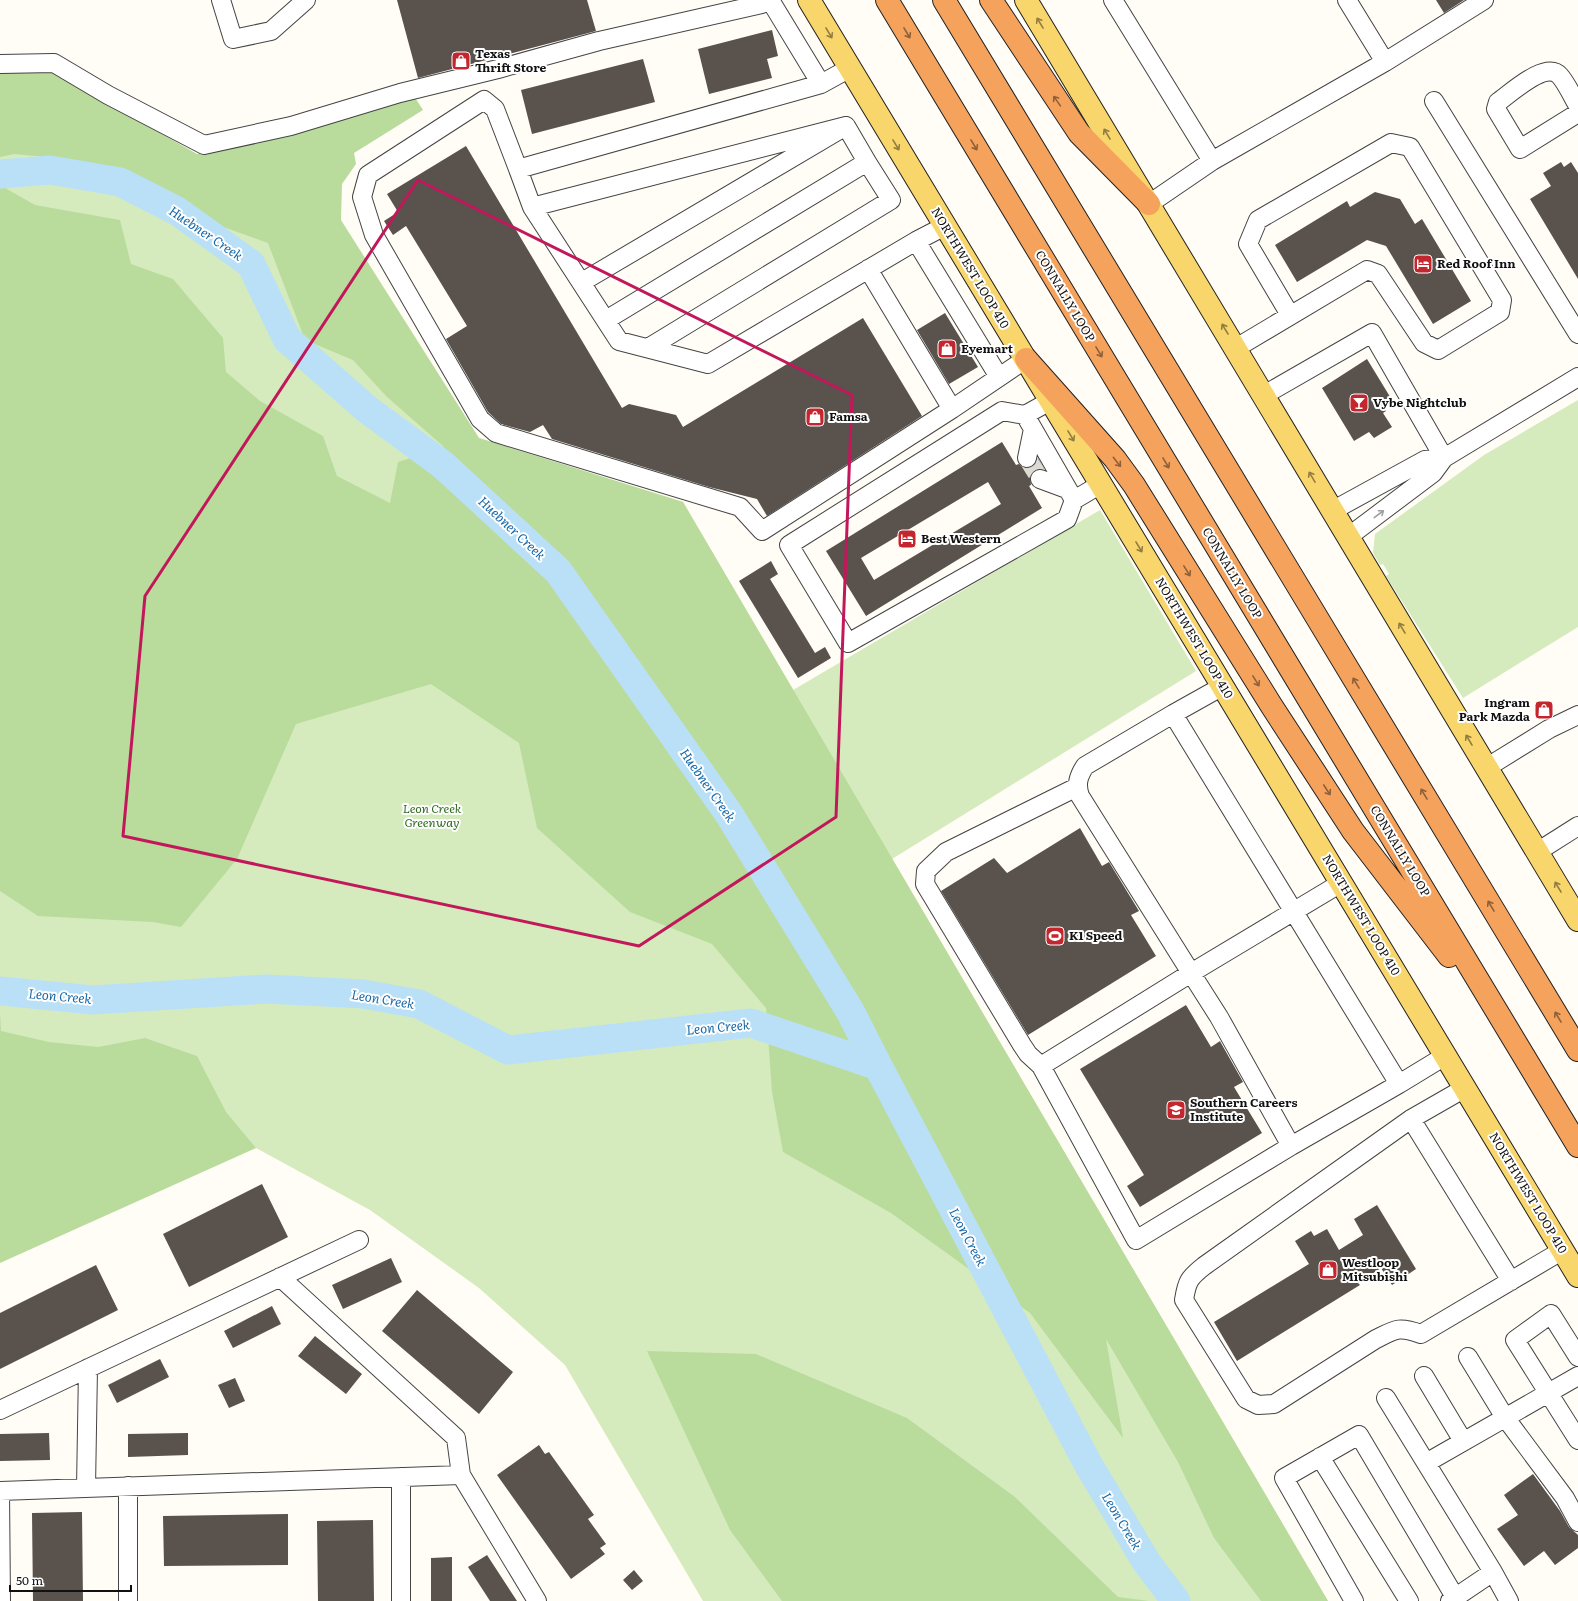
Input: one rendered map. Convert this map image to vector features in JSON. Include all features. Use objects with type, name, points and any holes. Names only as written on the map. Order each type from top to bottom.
[{"type":"highway","name":"CONNALLY LOOP","points":[[887,0],[1578,1146]]},
{"type":"highway","points":[[944,0],[1578,1050]]},
{"type":"highway","points":[[990,0],[1079,133],[1149,204]]},
{"type":"highway","points":[[1026,359],[1115,460],[1134,485],[1271,705],[1353,831],[1517,1045]]},
{"type":"main road","name":"NORTHWEST LOOP 410","points":[[809,0],[1578,1276]]},
{"type":"main road","points":[[1026,0],[1578,920]]},
{"type":"street","points":[[221,0],[232,39],[271,31],[306,0]]},
{"type":"street","points":[[1113,0],[1212,161]]},
{"type":"street","points":[[1347,0],[1385,62]]},
{"type":"street","points":[[1149,204],[1212,161],[1385,62],[1484,0]]},
{"type":"street","points":[[0,64],[54,63],[108,95],[204,145],[291,126],[400,93],[498,69],[599,41],[765,1],[821,84]]},
{"type":"street","points":[[518,169],[821,84],[850,68]]},
{"type":"street","points":[[1578,106],[1559,76],[1552,71],[1541,72],[1498,102],[1496,109],[1520,149],[1578,113]]},
{"type":"street","points":[[945,226],[916,241],[708,364],[620,341],[532,207],[495,109],[484,100],[368,175],[362,197],[374,235],[480,419],[496,433],[740,507],[762,531],[952,409],[1026,359]]},
{"type":"street","points":[[1434,101],[1578,334]]},
{"type":"street","points":[[532,207],[846,126]]},
{"type":"street","points":[[648,348],[891,200],[866,162],[846,126]]},
{"type":"street","points":[[582,282],[846,126]]},
{"type":"street","points":[[1236,348],[1367,270],[1378,274],[1424,343],[1438,350],[1500,312],[1502,300],[1410,147],[1391,143],[1258,220],[1248,244],[1290,315]]},
{"type":"street","points":[[606,320],[866,162]]},
{"type":"street","points":[[916,241],[999,377]]},
{"type":"street","points":[[868,269],[952,409]]},
{"type":"street","points":[[1264,395],[1372,333],[1444,458]]},
{"type":"street","points":[[1348,537],[1433,473],[1444,458],[1578,377]]},
{"type":"street","points":[[1027,458],[1029,422],[1050,401]]},
{"type":"street","points":[[1002,411],[1029,422],[1071,494],[1067,519],[848,643],[789,545],[1002,411]]},
{"type":"street","points":[[1332,511],[1424,460],[1444,458]]},
{"type":"street","points":[[1040,479],[1071,494],[1101,484]]},
{"type":"street","points":[[1223,686],[1085,766],[1079,775],[1077,786],[1080,796],[1219,1017],[1291,1146]]},
{"type":"street","points":[[1173,714],[1399,1084]]},
{"type":"street","points":[[1486,768],[1548,728],[1578,716]]},
{"type":"street","points":[[1077,786],[946,852],[926,871],[926,884],[1022,1045],[1028,1054],[1041,1066],[1136,1240],[1291,1146],[1445,1056]]},
{"type":"street","points":[[1537,852],[1578,826]]},
{"type":"street","points":[[1041,1066],[1191,973],[1341,883]]},
{"type":"street","points":[[1465,1088],[1411,1119],[1204,1266],[1190,1277],[1186,1285],[1184,1300],[1246,1399],[1258,1404],[1274,1404],[1376,1339],[1394,1330],[1405,1328],[1421,1334],[1563,1250]]},
{"type":"street","points":[[1411,1119],[1511,1281]]},
{"type":"street","points":[[0,1410],[359,1240]]},
{"type":"street","points":[[280,1277],[456,1438],[461,1475],[537,1601]]},
{"type":"street","points":[[1578,1357],[1551,1314],[1515,1340],[1550,1393],[1578,1440]]},
{"type":"street","points":[[1468,1357],[1504,1416],[1565,1498],[1578,1522]]},
{"type":"street","points":[[86,1488],[88,1368]]},
{"type":"street","points":[[1424,1376],[1463,1441]]},
{"type":"street","points":[[1426,1462],[1504,1416],[1550,1393],[1578,1376]]},
{"type":"street","points":[[1386,1398],[1493,1572],[1509,1601]]},
{"type":"street","points":[[1354,1601],[1284,1478],[1359,1435],[1452,1599],[1493,1572]]},
{"type":"street","points":[[1320,1457],[1408,1601]]},
{"type":"street","points":[[1,1601],[0,1491],[461,1475]]},
{"type":"street","points":[[401,1477],[401,1601]]},
{"type":"street","points":[[128,1486],[128,1601]]},
{"type":"highlighted area","points":[[418,180],[852,395],[836,817],[639,946],[123,836],[145,596]]},
{"type":"green space","name":"Leon Creek Greenway","points":[[0,72],[53,72],[196,154],[403,320],[479,438],[683,502],[793,690],[1100,510],[1196,671],[892,859],[1328,1601],[703,1601],[565,1365],[479,1288],[370,1210],[256,1148],[0,1057]]},
{"type":"green space","points":[[0,72],[53,72],[197,154],[414,96],[423,110],[354,153],[356,164],[342,184],[341,220],[479,438],[683,502],[1328,1601],[1261,1601],[1214,1538],[1178,1462],[1106,1339],[1123,1438],[1030,1313],[891,1213],[783,1152],[772,1092],[766,1008],[712,944],[630,912],[537,828],[519,743],[431,684],[296,724],[237,859],[181,927],[153,922],[38,916],[0,891],[0,185],[35,205],[120,220],[131,264],[173,279],[223,338],[226,372],[260,401],[323,436],[337,476],[390,503],[398,462],[444,447],[386,396],[353,360],[305,340],[268,243],[207,221],[127,174],[67,159],[14,154],[0,157]]},
{"type":"green space","points":[[1578,400],[1578,627],[1463,698],[1386,576],[1389,574],[1383,564],[1380,565],[1373,553],[1375,534],[1484,455]]},
{"type":"green space","points":[[0,1012],[1,1031],[49,1042],[98,1047],[145,1038],[197,1056],[226,1112],[256,1148],[0,1263]]},
{"type":"green space","points":[[647,1351],[756,1354],[907,1418],[1015,1497],[1118,1597],[1149,1601],[782,1601],[730,1530]]},
{"type":"building","name":"Texas Thrift Store","points":[[397,0],[587,0],[596,31],[418,78]]},
{"type":"building","points":[[1436,0],[1464,0],[1444,13]]},
{"type":"building","points":[[772,30],[778,56],[767,59],[772,78],[709,94],[698,49]]},
{"type":"building","points":[[643,59],[655,102],[532,134],[521,90]]},
{"type":"building","points":[[466,146],[622,408],[629,404],[676,415],[683,427],[863,318],[922,416],[767,516],[757,499],[709,487],[552,439],[543,425],[530,432],[501,424],[488,412],[446,339],[467,326],[406,226],[393,235],[384,221],[398,212],[387,194]]},
{"type":"building","points":[[1561,162],[1564,167],[1571,162],[1578,173],[1578,279],[1530,199],[1551,186],[1543,173]]},
{"type":"building","name":"Red Roof Inn","points":[[1375,192],[1400,199],[1415,224],[1422,219],[1471,301],[1433,324],[1386,246],[1367,240],[1297,282],[1275,245],[1347,201],[1350,207]]},
{"type":"building","name":"Eyemart","points":[[945,313],[978,367],[949,384],[917,330]]},
{"type":"building","name":"Vybe Nightclub","points":[[1367,359],[1392,400],[1383,406],[1386,411],[1383,413],[1392,427],[1374,438],[1369,432],[1354,441],[1322,388]]},
{"type":"building","points":[[1002,442],[1016,465],[1019,464],[1024,468],[1031,468],[1035,465],[1038,458],[1044,469],[1033,471],[1030,476],[1031,485],[1029,486],[1042,508],[866,616],[826,551]],"holes":[[[988,482],[1001,504],[874,580],[861,558]]]},
{"type":"building","points":[[771,561],[778,574],[770,579],[815,653],[825,647],[831,658],[798,678],[739,581]]},
{"type":"building","name":"K1 Speed","points":[[1080,828],[1102,866],[1109,862],[1139,911],[1131,915],[1156,956],[1028,1035],[941,891],[994,858],[1007,873]]},
{"type":"building","name":"Southern Careers Institute","points":[[1186,1005],[1211,1047],[1220,1041],[1243,1082],[1234,1087],[1262,1133],[1140,1207],[1127,1186],[1144,1175],[1080,1069]]},
{"type":"building","points":[[262,1184],[288,1237],[189,1287],[163,1234]]},
{"type":"building","points":[[1377,1205],[1416,1269],[1392,1285],[1381,1268],[1358,1283],[1360,1285],[1237,1361],[1214,1322],[1309,1264],[1295,1241],[1311,1231],[1314,1236],[1327,1229],[1339,1250],[1363,1235],[1354,1219]]},
{"type":"building","points":[[391,1258],[402,1282],[343,1309],[332,1285]]},
{"type":"building","points":[[96,1265],[118,1310],[0,1369],[0,1313]]},
{"type":"building","points":[[417,1290],[513,1372],[479,1414],[382,1331]]},
{"type":"building","points":[[272,1306],[281,1324],[233,1348],[224,1331]]},
{"type":"building","points":[[315,1336],[362,1374],[346,1394],[298,1356]]},
{"type":"building","points":[[160,1359],[169,1377],[117,1403],[108,1385]]},
{"type":"building","points":[[235,1378],[245,1401],[229,1408],[218,1385]]},
{"type":"building","points":[[49,1433],[50,1460],[0,1461],[0,1434]]},
{"type":"building","points":[[188,1433],[188,1455],[128,1457],[128,1434]]},
{"type":"building","points":[[539,1445],[545,1454],[549,1452],[594,1515],[588,1519],[606,1544],[600,1548],[605,1554],[571,1579],[497,1475]]},
{"type":"building","points":[[1533,1474],[1560,1511],[1569,1527],[1578,1535],[1578,1548],[1555,1565],[1544,1551],[1524,1566],[1497,1529],[1518,1515],[1504,1495]]},
{"type":"building","points":[[82,1512],[83,1601],[33,1601],[32,1513]]},
{"type":"building","points":[[288,1514],[288,1565],[164,1566],[163,1516]]},
{"type":"building","points":[[373,1520],[374,1601],[318,1601],[317,1521]]},
{"type":"building","points":[[487,1555],[517,1601],[490,1601],[468,1567]]},
{"type":"building","points":[[452,1557],[452,1601],[431,1601],[431,1558]]},
{"type":"building","points":[[634,1570],[643,1581],[632,1590],[623,1580]]},
{"type":"waterway","name":"Huebner Creek","points":[[0,174],[50,170],[120,182],[177,211],[251,264],[287,339],[368,410],[443,465],[558,571],[729,814],[850,1011],[878,1066]]},
{"type":"waterway","name":"Leon Creek","points":[[0,991],[93,1000],[266,989],[363,994],[419,1004],[508,1050],[751,1023],[878,1066],[1088,1464],[1147,1563],[1176,1601]]},
{"type":"tunnel","points":[[1027,458],[1040,479]]},
{"type":"place","name":"Texas Thrift Store","points":[[461,61]]},
{"type":"place","name":"Red Roof Inn","points":[[1423,264]]},
{"type":"place","name":"Eyemart","points":[[947,349]]},
{"type":"place","name":"Vybe Nightclub","points":[[1359,403]]},
{"type":"place","name":"Famsa","points":[[815,417]]},
{"type":"place","name":"Best Western","points":[[907,539]]},
{"type":"place","name":"Ingram Park Mazda","points":[[1544,710]]},
{"type":"place","name":"K1 Speed","points":[[1055,936]]},
{"type":"place","name":"Southern Careers Institute","points":[[1176,1110]]},
{"type":"place","name":"Westloop Mitsubishi","points":[[1328,1270]]}]
